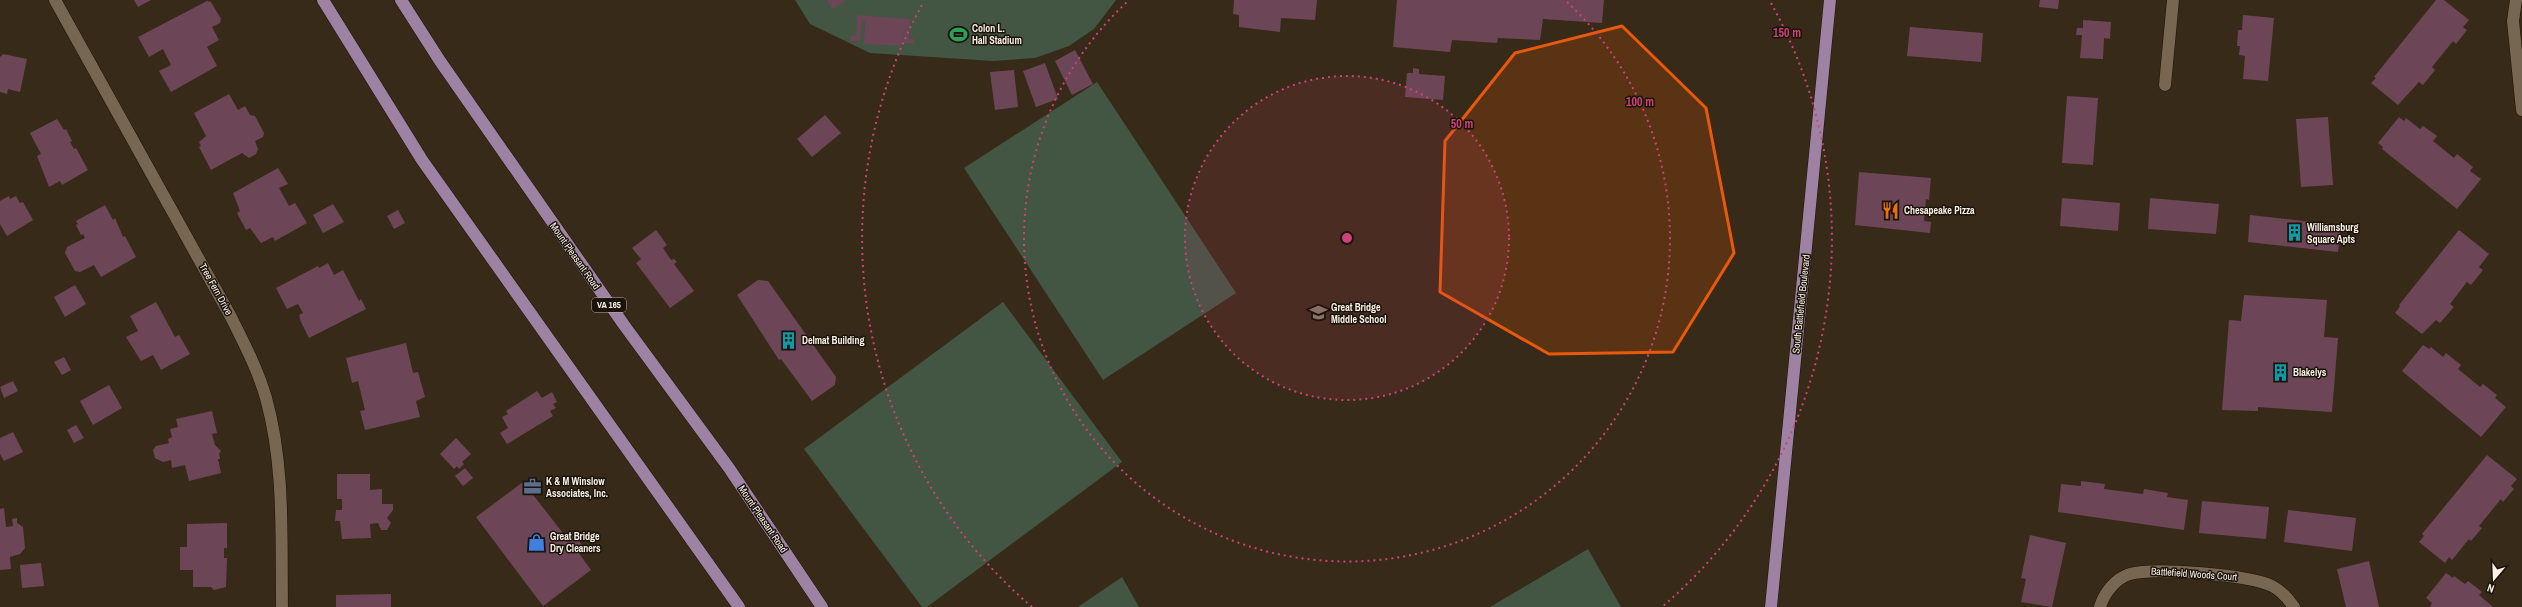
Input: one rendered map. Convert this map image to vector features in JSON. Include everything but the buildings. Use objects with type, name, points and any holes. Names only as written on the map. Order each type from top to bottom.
[{"type":"main road","points":[[323,0],[422,160],[738,607]]},
{"type":"main road","name":"Mount Pleasant Road","points":[[401,0],[440,61],[624,326],[729,468],[822,607]]},
{"type":"main road","name":"South Battlefield Boulevard","points":[[1771,607],[1830,0]]},
{"type":"street","name":"Tree Fern Drive","points":[[55,0],[231,317],[263,391],[277,450],[280,485],[282,607]]},
{"type":"street","points":[[2165,85],[2173,0]]},
{"type":"street","points":[[2516,0],[2513,21],[2522,110]]},
{"type":"street","name":"Battlefield Woods Court","points":[[2100,607],[2111,586],[2128,574],[2146,571],[2242,578],[2265,583],[2274,587],[2294,607]]},
{"type":"highlighted area","points":[[1622,26],[1706,108],[1734,253],[1673,352],[1549,354],[1440,292],[1445,141],[1515,53]]},
{"type":"green space","name":"Colon L. Hall Stadium","points":[[795,0],[1116,0],[1094,29],[1069,46],[1035,58],[993,61],[870,53],[810,24]]},
{"type":"green space","points":[[1097,82],[1236,293],[1103,380],[964,168]]},
{"type":"green space","points":[[1003,302],[1122,462],[927,607],[922,607],[804,449]]},
{"type":"green space","points":[[1588,549],[1621,607],[1490,607]]},
{"type":"green space","points":[[1122,577],[1139,607],[1078,607]]},
{"type":"place","name":"Colon L. Hall Stadium","points":[[959,34]]},
{"type":"place","name":"Chesapeake Pizza","points":[[1891,210]]},
{"type":"place","name":"Williamsburg Square Apts","points":[[2294,233]]},
{"type":"place","name":"Great Bridge Middle School","points":[[1318,313]]},
{"type":"place","name":"Delmat Building","points":[[789,340]]},
{"type":"place","name":"Blakelys","points":[[2280,372]]},
{"type":"place","name":"K & M Winslow Associates, Inc.","points":[[533,487]]},
{"type":"place","name":"Great Bridge Dry Cleaners","points":[[537,542]]}]
